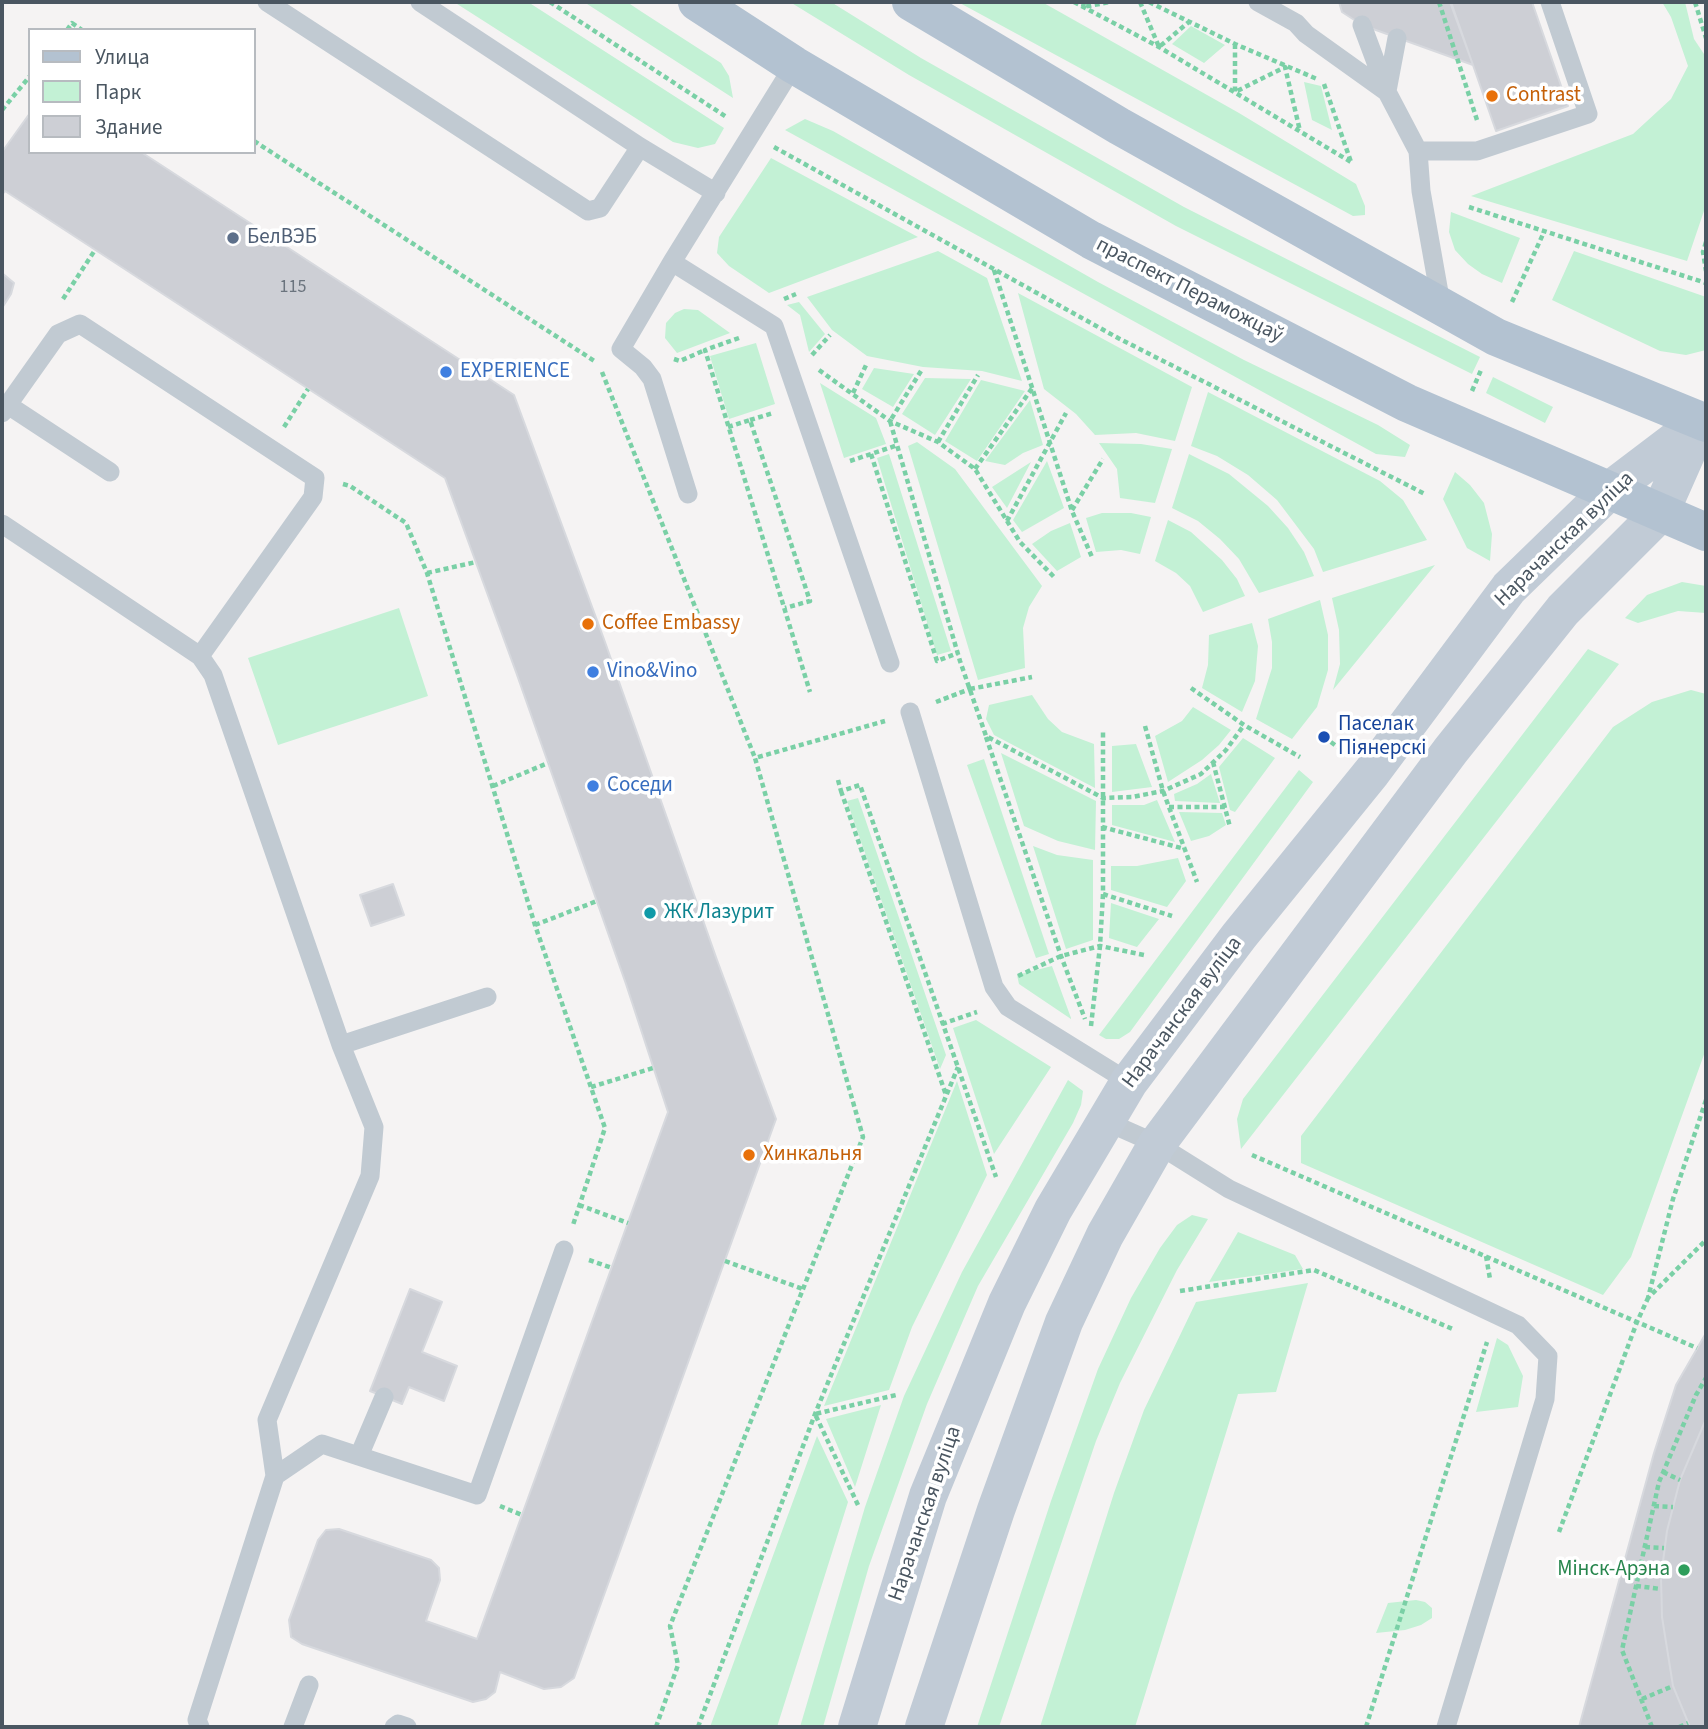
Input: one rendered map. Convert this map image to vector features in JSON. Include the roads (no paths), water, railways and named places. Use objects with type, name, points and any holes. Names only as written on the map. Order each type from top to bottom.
[{"type":"main road","name":"праспект Пераможцаў","points":[[697,2],[794,65],[1091,240],[1407,403],[1706,533]]},
{"type":"main road","points":[[911,2],[1119,126],[1496,337],[1704,422],[1660,513],[1563,610],[1451,750],[1157,1144],[1105,1234],[1064,1322],[996,1510],[923,1727]]},
{"type":"main road","name":"Нарачанская вуліца","points":[[857,1727],[928,1496],[1007,1303],[1053,1210],[1129,1082],[1240,936],[1371,772],[1509,588],[1610,490],[1704,422]]},
{"type":"lane","points":[[267,2],[588,211],[600,208],[640,146]]},
{"type":"lane","points":[[420,2],[716,193]]},
{"type":"lane","points":[[1258,2],[1296,23],[1306,34],[1387,92]]},
{"type":"lane","points":[[1418,151],[1477,151],[1588,114],[1550,2]]},
{"type":"lane","points":[[1362,25],[1387,92],[1418,151],[1421,191],[1441,304]]},
{"type":"lane","points":[[1387,92],[1396,38]]},
{"type":"lane","points":[[688,494],[652,379],[643,366],[621,349],[794,65]]},
{"type":"lane","points":[[672,262],[774,326],[890,663]]},
{"type":"lane","points":[[110,472],[5,409],[58,334],[80,324],[315,478],[313,497],[200,656]]},
{"type":"lane","points":[[2,524],[200,656],[214,675],[341,1045],[374,1126],[370,1175],[267,1420],[275,1476],[197,1720],[200,1727]]},
{"type":"lane","points":[[910,712],[994,987],[1008,1007],[1129,1082]]},
{"type":"lane","points":[[341,1045],[487,997]]},
{"type":"lane","points":[[1105,1121],[1157,1144],[1229,1189],[1518,1325],[1548,1356],[1545,1399],[1446,1727]]},
{"type":"lane","points":[[275,1476],[322,1444],[477,1495],[564,1251]]},
{"type":"lane","points":[[359,1456],[384,1397]]},
{"type":"lane","points":[[293,1727],[309,1685]]},
{"type":"lane","points":[[394,1727],[398,1724],[407,1727]]},
{"type":"place","name":"Contrast","points":[[1492,96]]},
{"type":"place","name":"БелВЭБ","points":[[233,238]]},
{"type":"place","name":"EXPERIENCE","points":[[446,372]]},
{"type":"place","name":"Coffee Embassy","points":[[588,624]]},
{"type":"place","name":"Vino&Vino","points":[[593,672]]},
{"type":"place","name":"Паселак Піянерскі","points":[[1324,737]]},
{"type":"place","name":"Соседи","points":[[593,786]]},
{"type":"place","name":"ЖК Лазурит","points":[[650,913]]},
{"type":"place","name":"Хинкальня","points":[[749,1155]]},
{"type":"place","name":"Мінск-Арэна","points":[[1684,1570]]}]
